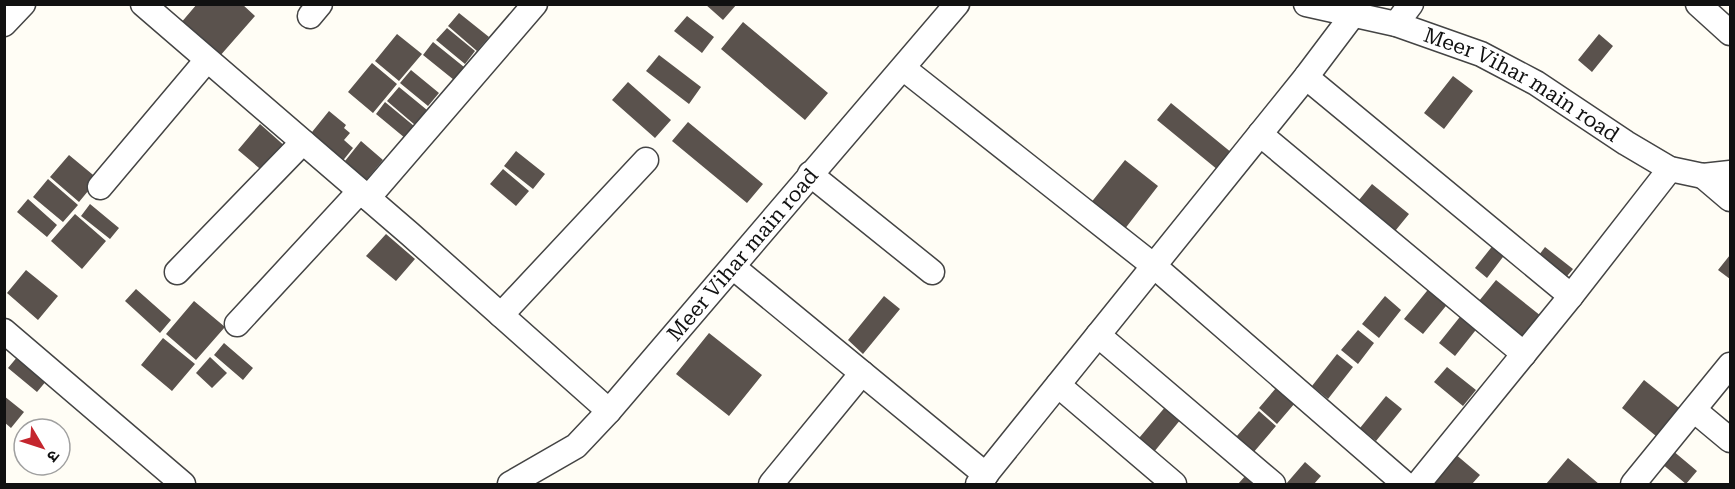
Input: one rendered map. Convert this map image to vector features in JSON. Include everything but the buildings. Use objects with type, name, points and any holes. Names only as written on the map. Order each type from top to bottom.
[{"type":"street","points":[[4,24],[23,4]]},
{"type":"street","points":[[143,4],[364,194],[609,411]]},
{"type":"street","points":[[237,324],[364,194],[535,4]]},
{"type":"street","name":"Meer Vihar main road","points":[[1306,4],[1396,24],[1481,54],[1536,83],[1626,143],[1670,169],[1703,176],[1731,173]]},
{"type":"street","points":[[1396,24],[1411,4]]},
{"type":"street","points":[[1698,4],[1731,33]]},
{"type":"street","name":"Meer Vihar main road","points":[[510,484],[576,446],[609,411],[956,5]]},
{"type":"street","points":[[733,267],[862,373],[982,480],[1306,77],[1352,16]]},
{"type":"street","points":[[100,187],[207,60]]},
{"type":"street","points":[[903,68],[1154,266],[1405,484]]},
{"type":"street","points":[[1306,77],[1571,296]]},
{"type":"street","points":[[1260,134],[1524,354]]},
{"type":"street","points":[[177,272],[303,142]]},
{"type":"street","points":[[501,315],[646,160]]},
{"type":"street","points":[[1418,484],[1571,296],[1670,169]]},
{"type":"street","points":[[810,174],[932,272]]},
{"type":"street","points":[[1703,176],[1731,199]]},
{"type":"street","points":[[4,331],[183,484]]},
{"type":"street","points":[[1098,335],[1273,484]]},
{"type":"street","points":[[1641,482],[1694,410],[1731,365]]},
{"type":"street","points":[[771,484],[862,373]]},
{"type":"street","points":[[1058,385],[1174,484]]},
{"type":"street","points":[[1694,410],[1731,440]]}]
